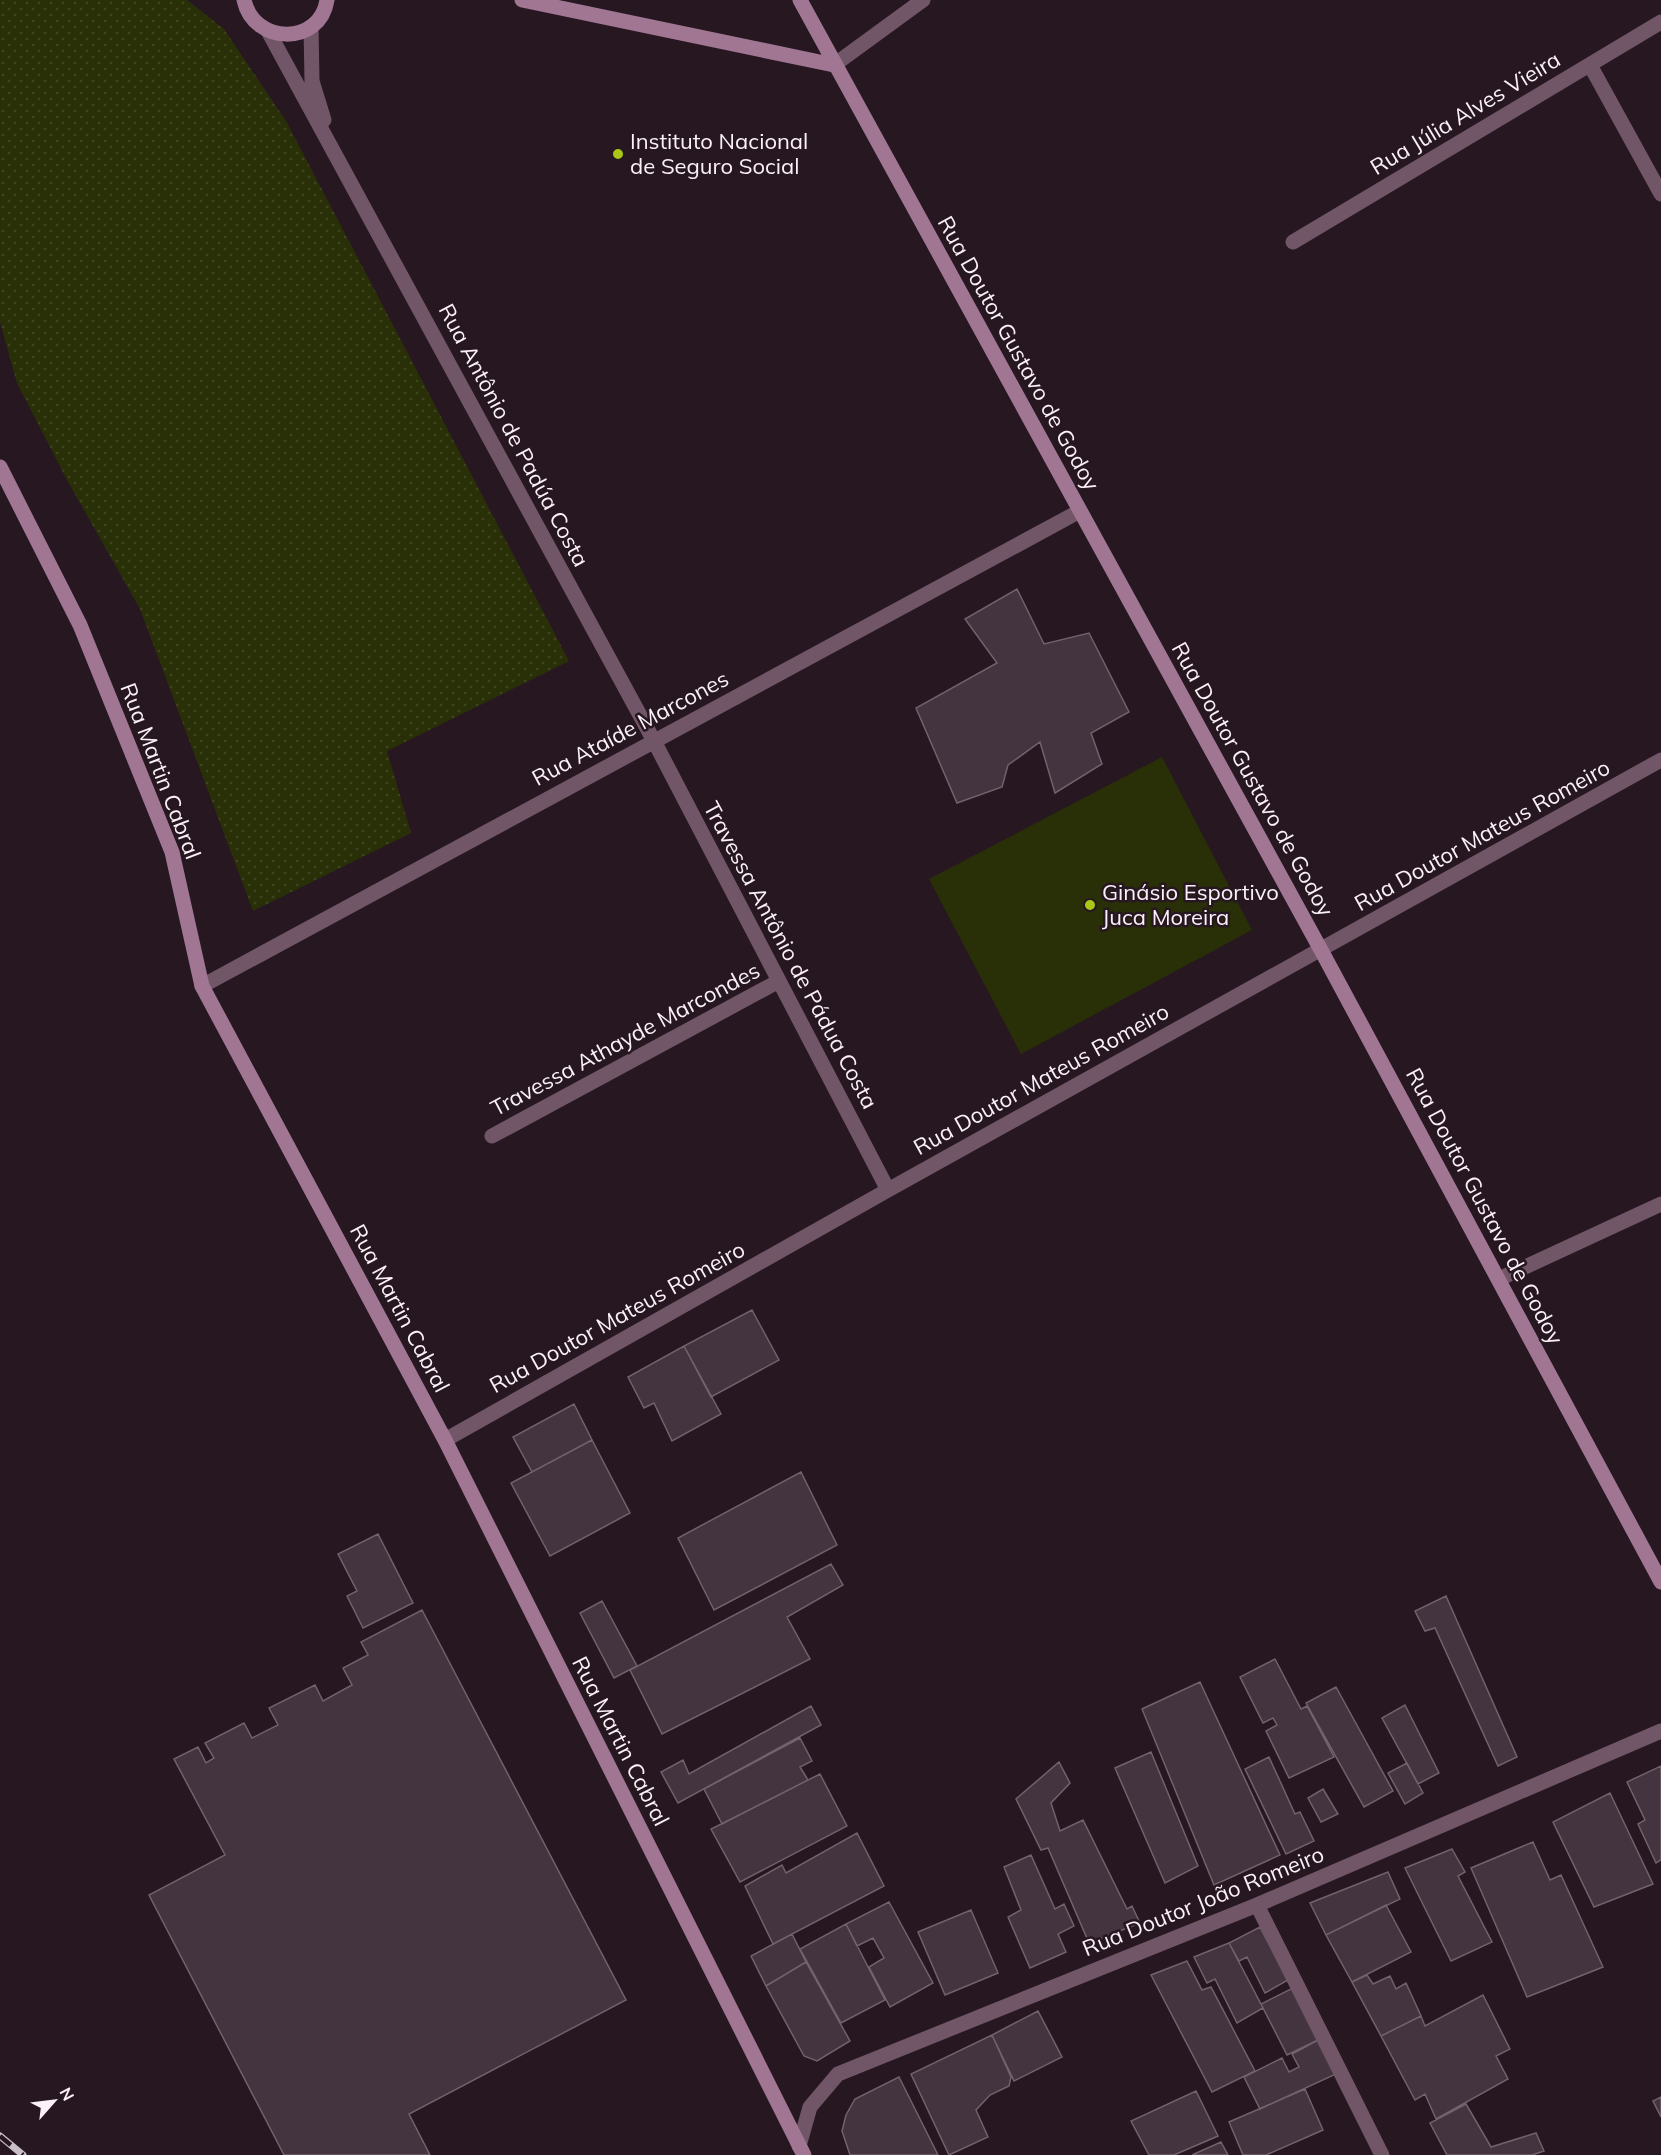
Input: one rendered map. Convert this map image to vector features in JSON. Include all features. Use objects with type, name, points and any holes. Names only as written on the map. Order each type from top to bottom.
[{"type":"main road","points":[[522,0],[834,65]]},
{"type":"main road","name":"Rua Doutor Gustavo de Godoy","points":[[800,0],[1321,950],[1661,1582]]},
{"type":"main road","points":[[243,1],[250,16],[268,31],[285,35],[311,27],[331,1]]},
{"type":"main road","name":"Rua Martin Cabral","points":[[0,466],[80,625],[172,852],[201,986],[445,1440],[801,2151]]},
{"type":"street","points":[[834,65],[922,0]]},
{"type":"street","name":"Rua Júlia Alves Vieira","points":[[1293,242],[1661,22]]},
{"type":"street","name":"Rua Antônio de Padúa Costa","points":[[311,27],[312,81],[334,151]]},
{"type":"street","name":"Rua Antônio de Padúa Costa","points":[[268,31],[654,741]]},
{"type":"street","points":[[1590,65],[1661,194]]},
{"type":"street","name":"Rua Ataíde Marcones","points":[[201,986],[1080,511]]},
{"type":"street","name":"Travessa Antônio de Pádua Costa","points":[[654,741],[888,1190]]},
{"type":"street","name":"Rua Doutor Mateus Romeiro","points":[[445,1440],[888,1190],[1661,760]]},
{"type":"street","name":"Travessa Athayde Marcondes","points":[[492,1136],[779,981]]},
{"type":"street","points":[[1499,1279],[1661,1204]]},
{"type":"street","name":"Rua Doutor João Romeiro","points":[[801,2151],[810,2107],[838,2074],[1257,1905],[1661,1731]]},
{"type":"street","points":[[1257,1905],[1382,2155]]},
{"type":"green space","points":[[0,0],[187,0],[224,29],[286,121],[569,661],[387,751],[411,833],[253,911],[140,609],[67,480],[17,383],[0,322]]},
{"type":"green space","name":"Ginásio Esportivo Juca Moreira","points":[[1162,757],[1252,930],[1021,1054],[929,879]]},
{"type":"building","points":[[1017,589],[1044,644],[1089,633],[1129,712],[1091,733],[1102,764],[1055,793],[1040,742],[1008,765],[1002,787],[957,803],[916,708],[997,663],[965,619]]},
{"type":"building","points":[[752,1310],[779,1360],[711,1397],[684,1346]]},
{"type":"building","points":[[684,1346],[721,1414],[672,1441],[654,1403],[644,1408],[628,1377]]},
{"type":"building","points":[[574,1404],[592,1440],[532,1472],[513,1437]]},
{"type":"building","points":[[592,1440],[630,1513],[550,1556],[511,1483]]},
{"type":"building","points":[[801,1472],[837,1545],[714,1610],[678,1538]]},
{"type":"building","points":[[378,1534],[413,1603],[363,1628],[347,1596],[357,1591],[338,1554]]},
{"type":"building","points":[[831,1564],[843,1585],[787,1617],[810,1659],[662,1734],[630,1670]]},
{"type":"building","points":[[1446,1596],[1517,1757],[1498,1766],[1435,1628],[1425,1631],[1415,1611]]},
{"type":"building","points":[[602,1601],[637,1666],[614,1678],[580,1613]]},
{"type":"building","points":[[422,1610],[626,2000],[409,2114],[430,2155],[284,2155],[149,1895],[225,1855],[174,1759],[198,1747],[206,1763],[214,1758],[205,1743],[244,1723],[252,1738],[278,1725],[269,1708],[315,1685],[323,1701],[352,1685],[343,1668],[368,1655],[361,1642]]},
{"type":"building","points":[[1275,1659],[1301,1709],[1307,1706],[1334,1757],[1289,1778],[1266,1731],[1277,1725],[1273,1718],[1263,1723],[1240,1677]]},
{"type":"building","points":[[1200,1682],[1280,1855],[1214,1885],[1142,1709]]},
{"type":"building","points":[[1336,1687],[1393,1791],[1364,1807],[1306,1703]]},
{"type":"building","points":[[1405,1705],[1439,1773],[1418,1784],[1382,1718]]},
{"type":"building","points":[[811,1706],[821,1725],[678,1803],[661,1772],[683,1760],[689,1774]]},
{"type":"building","points":[[800,1738],[812,1761],[800,1767],[808,1780],[722,1824],[704,1789]]},
{"type":"building","points":[[1151,1752],[1198,1866],[1165,1883],[1115,1768]]},
{"type":"building","points":[[1269,1757],[1295,1814],[1300,1812],[1314,1841],[1286,1854],[1245,1769]]},
{"type":"building","points":[[1059,1762],[1070,1783],[1051,1803],[1060,1831],[1083,1820],[1127,1909],[1132,1906],[1140,1923],[1089,1943],[1048,1848],[1041,1850],[1016,1799]]},
{"type":"building","points":[[1407,1763],[1423,1793],[1405,1804],[1388,1773]]},
{"type":"building","points":[[1661,1766],[1661,1860],[1656,1863],[1638,1824],[1645,1820],[1627,1782]]},
{"type":"building","points":[[820,1774],[847,1826],[740,1882],[711,1829]]},
{"type":"building","points":[[1323,1789],[1338,1814],[1321,1822],[1308,1798]]},
{"type":"building","points":[[1610,1793],[1653,1884],[1594,1907],[1553,1822]]},
{"type":"building","points":[[857,1833],[884,1886],[773,1944],[745,1886],[782,1865],[786,1873]]},
{"type":"building","points":[[1533,1842],[1550,1880],[1561,1875],[1603,1967],[1527,1997],[1471,1868]]},
{"type":"building","points":[[1452,1849],[1465,1872],[1458,1876],[1492,1942],[1451,1961],[1405,1868]]},
{"type":"building","points":[[1031,1855],[1055,1909],[1064,1904],[1074,1926],[1058,1934],[1066,1952],[1030,1968],[1008,1917],[1021,1910],[1004,1867]]},
{"type":"building","points":[[1388,1872],[1400,1899],[1326,1935],[1310,1903]]},
{"type":"building","points":[[889,1902],[933,1983],[890,2007],[869,1967],[884,1958],[873,1938],[857,1946],[846,1924]]},
{"type":"building","points":[[1386,1905],[1411,1952],[1352,1982],[1326,1935]]},
{"type":"building","points":[[971,1910],[998,1973],[945,1995],[918,1932]]},
{"type":"building","points":[[846,1924],[885,2000],[841,2023],[800,1949]]},
{"type":"building","points":[[1260,1927],[1288,1980],[1265,1993],[1247,1957],[1239,1961],[1229,1943]]},
{"type":"building","points":[[792,1934],[806,1962],[766,1986],[751,1956]]},
{"type":"building","points":[[1229,1943],[1263,2008],[1237,2023],[1215,1979],[1207,1983],[1194,1957]]},
{"type":"building","points":[[1187,1961],[1202,1990],[1211,1987],[1255,2071],[1212,2092],[1151,1975]]},
{"type":"building","points":[[806,1962],[850,2041],[817,2061],[804,2056],[766,1986]]},
{"type":"building","points":[[1367,1975],[1373,1984],[1390,1976],[1396,1989],[1406,1983],[1421,2016],[1381,2036],[1352,1982]]},
{"type":"building","points":[[1293,1988],[1320,2039],[1287,2055],[1261,2004]]},
{"type":"building","points":[[1483,1995],[1510,2049],[1496,2056],[1508,2079],[1436,2119],[1425,2094],[1415,2100],[1381,2036],[1421,2016],[1425,2026]]},
{"type":"building","points":[[1038,2011],[1062,2057],[1014,2081],[992,2035]]},
{"type":"building","points":[[992,2035],[1011,2077],[1009,2086],[990,2095],[976,2110],[988,2137],[949,2155],[911,2074]]},
{"type":"building","points":[[1320,2039],[1336,2074],[1260,2109],[1244,2077],[1282,2058],[1289,2072],[1299,2067],[1292,2054]]},
{"type":"building","points":[[899,2077],[938,2155],[850,2155],[842,2131],[846,2115],[855,2099]]},
{"type":"building","points":[[1305,2089],[1323,2130],[1266,2155],[1243,2155],[1229,2122]]},
{"type":"building","points":[[1196,2091],[1218,2136],[1174,2155],[1149,2155],[1131,2121]]},
{"type":"building","points":[[1661,2097],[1661,2117],[1653,2101]]},
{"type":"building","points":[[1466,2104],[1491,2147],[1536,2133],[1544,2151],[1532,2155],[1447,2155],[1430,2123]]},
{"type":"building","points":[[1221,2142],[1228,2155],[1192,2155]]},
{"type":"railway","points":[[0,2136],[23,2155]]},
{"type":"place","name":"Instituto Nacional de Seguro Social","points":[[618,154]]},
{"type":"place","name":"Ginásio Esportivo Juca Moreira","points":[[1090,905]]}]
